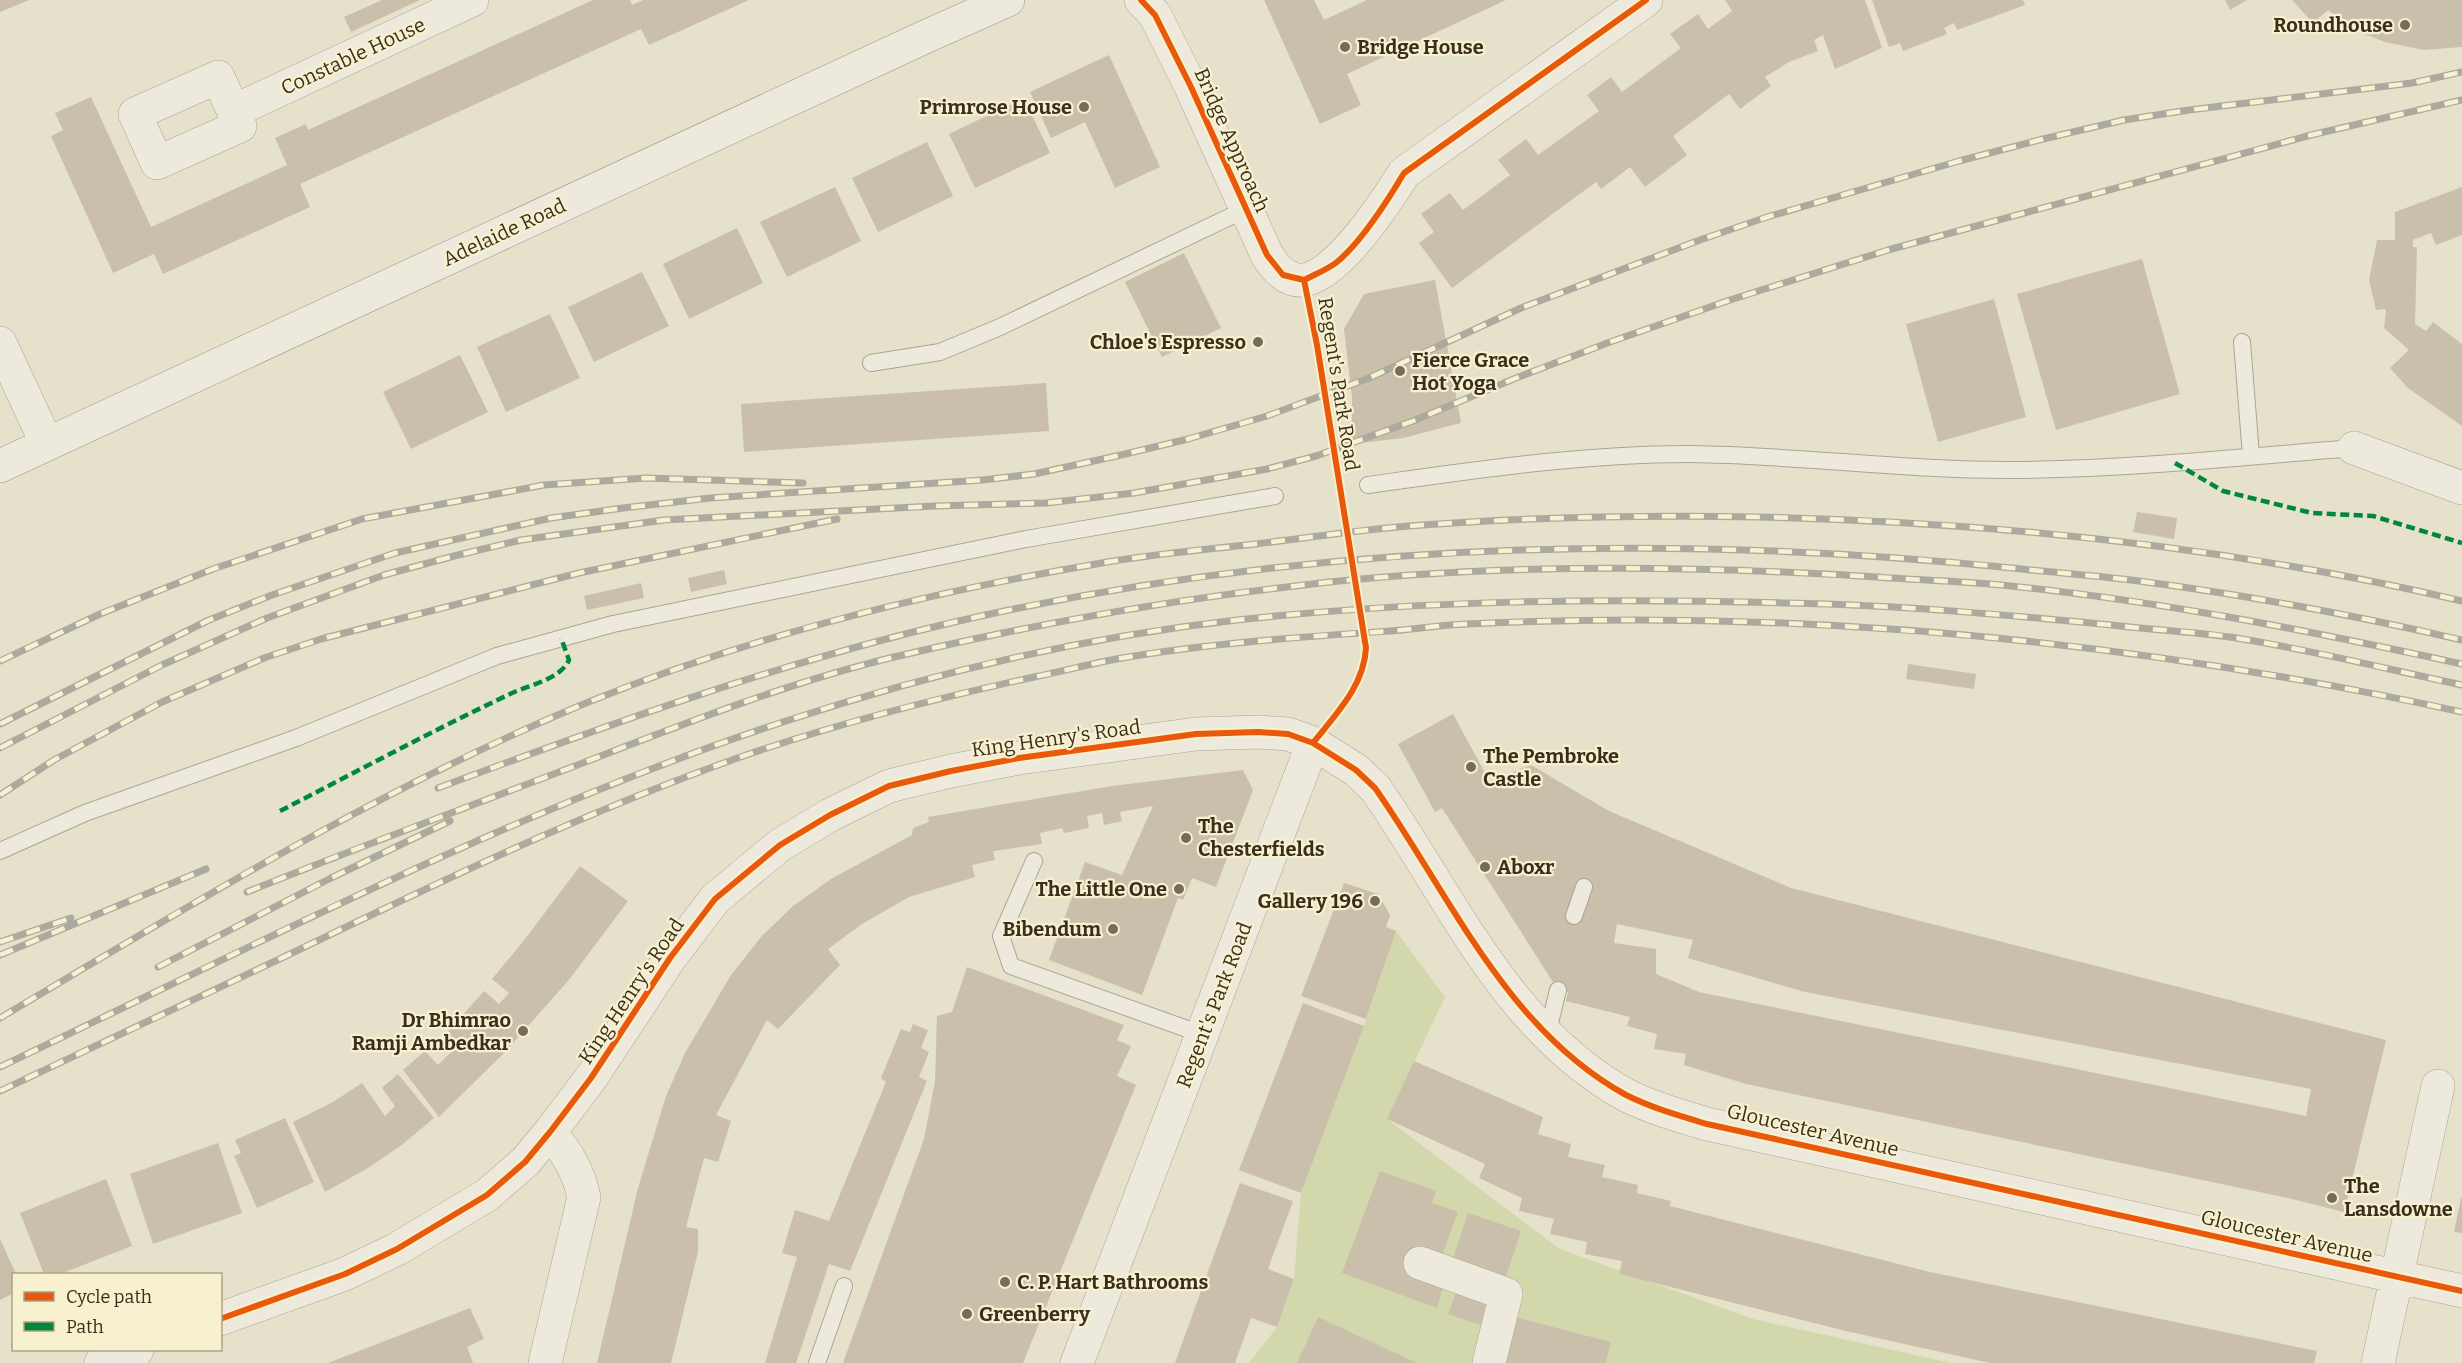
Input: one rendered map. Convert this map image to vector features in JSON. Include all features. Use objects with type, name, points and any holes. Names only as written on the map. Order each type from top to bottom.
[{"type":"street","name":"Constable House","points":[[234,111],[472,0]]},
{"type":"street","name":"Adelaide Road","points":[[0,466],[1008,0]]},
{"type":"street","name":"Bridge Approach","points":[[1141,0],[1155,15],[1274,266],[1284,275],[1304,280]]},
{"type":"street","name":"Regent's Park Road","points":[[1304,280],[1324,271],[1338,261],[1389,198],[1404,173],[1646,0]]},
{"type":"street","points":[[0,343],[47,444]]},
{"type":"street","points":[[2354,448],[2462,488]]},
{"type":"street","name":"King Henry's Road","points":[[222,1317],[345,1274],[397,1249],[487,1195],[525,1162],[550,1132],[591,1078],[670,958],[715,899],[780,845],[830,815],[889,786],[951,771],[1019,759],[1196,734],[1278,733],[1314,743]]},
{"type":"street","name":"Regent's Park Road","points":[[1077,1363],[1314,743]]},
{"type":"street","name":"Gloucester Avenue","points":[[1314,743],[1356,770],[1375,788],[1523,1012],[1585,1068],[1626,1095],[1649,1106],[1707,1124],[2462,1291]]},
{"type":"street","points":[[2378,1363],[2438,1086]]},
{"type":"street","points":[[545,1363],[584,1197],[579,1175],[570,1158],[550,1132]]},
{"type":"street","points":[[1420,1263],[1506,1294],[1489,1363]]},
{"type":"street","points":[[102,1363],[134,1351]]},
{"type":"lane","points":[[871,363],[940,352],[950,348],[1000,327],[1246,209]]},
{"type":"lane","points":[[2242,342],[2251,456]]},
{"type":"lane","points":[[1368,485],[1502,466],[1636,455],[1758,457],[2016,470],[2354,448]]},
{"type":"lane","points":[[0,851],[95,808],[296,738],[526,646],[613,624],[1026,539],[1275,496]]},
{"type":"lane","points":[[1034,861],[1001,936],[1011,966],[1204,1035]]},
{"type":"lane","points":[[1574,916],[1584,887]]},
{"type":"lane","points":[[1547,1035],[1558,990]]},
{"type":"lane","points":[[817,1363],[844,1287]]},
{"type":"green space","points":[[1396,931],[1445,997],[1387,1119],[1560,1249],[1753,1319],[1951,1363],[1606,1363],[1611,1342],[1515,1317],[1503,1363],[1417,1363],[1318,1318],[1297,1363],[1249,1363],[1277,1327],[1294,1279],[1301,1193],[1364,1026]]},
{"type":"building","points":[[0,0],[29,0],[0,12]]},
{"type":"building","points":[[382,0],[420,0],[351,32],[344,17]]},
{"type":"building","points":[[593,0],[630,0],[632,5],[643,0],[749,0],[649,45],[641,29],[300,184],[310,207],[163,274],[154,254],[113,273],[51,136],[63,130],[55,113],[91,97],[151,227],[287,165],[275,138],[306,124],[308,130]]},
{"type":"building","name":"Bridge House","points":[[1264,0],[1314,0],[1324,20],[1367,0],[1506,0],[1347,74],[1361,105],[1320,124]]},
{"type":"building","points":[[1725,0],[1865,0],[1882,48],[1835,69],[1823,35],[1814,40],[1818,51],[1789,62],[1765,77],[1771,86],[1740,109],[1729,94],[1673,136],[1687,155],[1645,187],[1630,167],[1601,189],[1596,182],[1452,288],[1419,243],[1434,232],[1421,214],[1450,193],[1463,210],[1510,175],[1498,160],[1526,139],[1538,155],[1599,111],[1587,95],[1611,77],[1622,92],[1681,48],[1670,34],[1698,14],[1708,29],[1732,11]]},
{"type":"building","points":[[1872,0],[2023,0],[2025,5],[1957,30],[1954,23],[1944,28],[1947,34],[1903,51],[1900,43],[1889,47]]},
{"type":"building","name":"Roundhouse","points":[[2225,0],[2247,0],[2230,10]]},
{"type":"building","name":"Roundhouse","points":[[2292,0],[2462,0],[2462,47],[2424,50],[2385,42],[2362,33],[2328,10],[2313,23]]},
{"type":"building","name":"Primrose House","points":[[1109,55],[1160,167],[1115,188],[1085,122],[1051,138],[1030,92]]},
{"type":"building","points":[[1024,98],[1050,153],[975,188],[949,134]]},
{"type":"building","points":[[927,142],[953,196],[878,232],[852,178]]},
{"type":"building","points":[[835,187],[861,241],[787,277],[760,222]]},
{"type":"building","points":[[2462,187],[2462,235],[2436,245],[2431,233],[2413,240],[2413,247],[2417,247],[2415,324],[2426,331],[2433,322],[2462,344],[2462,426],[2408,388],[2390,368],[2409,350],[2384,328],[2386,309],[2376,310],[2369,280],[2377,240],[2395,240],[2395,212]]},
{"type":"building","points":[[737,228],[763,283],[689,319],[663,264]]},
{"type":"building","points":[[1184,253],[1221,328],[1162,357],[1125,282]]},
{"type":"building","points":[[2142,259],[2180,394],[2056,430],[2017,294]]},
{"type":"building","points":[[642,272],[669,326],[594,362],[568,307]]},
{"type":"building","name":"Fierce Grace Hot Yoga","points":[[1435,280],[1461,423],[1403,438],[1352,444],[1352,397],[1344,329],[1364,294]]},
{"type":"building","points":[[1994,299],[2026,417],[1938,442],[1906,324]]},
{"type":"building","points":[[550,314],[580,378],[506,412],[477,347]]},
{"type":"building","points":[[460,355],[488,412],[411,449],[383,392]]},
{"type":"building","points":[[1046,383],[1049,431],[744,452],[741,404]]},
{"type":"building","points":[[2137,512],[2177,518],[2174,539],[2133,532]]},
{"type":"building","points":[[724,570],[727,584],[691,592],[688,578]]},
{"type":"building","points":[[641,583],[644,598],[587,610],[584,596]]},
{"type":"building","points":[[1908,664],[1976,674],[1974,689],[1906,679]]},
{"type":"building","points":[[1453,714],[1490,782],[1531,765],[1609,811],[1791,888],[2386,1040],[2344,1212],[2288,1198],[1746,1084],[1684,1065],[1686,1054],[1654,1049],[1657,1034],[1627,1026],[1630,1017],[1566,1001],[1568,992],[1558,990],[1442,808],[1435,812],[1398,744]],"holes":[[[1617,924],[1693,940],[1688,958],[1805,992],[2311,1089],[2306,1116],[1699,992],[1656,974],[1656,949],[1614,943]]]},
{"type":"building","points":[[1243,770],[1253,790],[1216,887],[1192,878],[1183,900],[1178,898],[1142,995],[1049,960],[1085,862],[1122,875],[1153,806],[1120,812],[1122,821],[1104,825],[1102,813],[1087,816],[1089,828],[1064,833],[1062,828],[1040,833],[1042,844],[993,851],[995,860],[972,865],[975,877],[909,897],[862,924],[828,949],[840,965],[778,1029],[767,1020],[716,1115],[731,1121],[718,1162],[704,1158],[686,1227],[698,1229],[698,1252],[671,1363],[597,1363],[638,1188],[666,1096],[685,1053],[731,975],[761,937],[793,906],[831,879],[912,835],[913,828],[929,822],[928,817],[1112,786]]},
{"type":"building","points":[[580,866],[628,901],[568,981],[505,1052],[439,1117],[403,1070],[425,1051],[438,1065],[457,1046],[445,1035],[484,991],[499,1004],[509,993],[492,979]]},
{"type":"building","points":[[1344,883],[1378,894],[1390,915],[1386,927],[1396,931],[1366,1019],[1301,996]]},
{"type":"building","points":[[967,967],[1124,1025],[1117,1040],[1131,1046],[1117,1076],[1136,1085],[1023,1363],[843,1363],[924,1139],[935,1081],[937,1016],[952,1012]]},
{"type":"building","points":[[1303,1003],[1364,1026],[1301,1193],[1239,1170]]},
{"type":"building","points":[[913,1024],[928,1030],[921,1048],[929,1052],[919,1077],[927,1081],[850,1271],[829,1264],[796,1363],[765,1363],[797,1257],[782,1253],[795,1210],[829,1221],[886,1082],[881,1078],[901,1029],[910,1032]]},
{"type":"building","points":[[1414,1061],[1543,1117],[1538,1134],[1571,1144],[1568,1157],[1605,1165],[1602,1177],[1638,1185],[1637,1193],[1671,1201],[1670,1206],[1930,1272],[2317,1351],[2314,1363],[1990,1363],[1846,1331],[1619,1274],[1622,1261],[1585,1254],[1587,1242],[1550,1234],[1554,1219],[1519,1211],[1522,1198],[1479,1178],[1485,1164],[1387,1119]]},
{"type":"building","points":[[398,1074],[434,1118],[403,1144],[368,1168],[325,1192],[293,1122],[333,1102],[362,1083],[385,1116],[395,1106],[382,1088]]},
{"type":"building","points":[[285,1118],[314,1182],[257,1208],[234,1156],[241,1153],[235,1140]]},
{"type":"building","points":[[218,1143],[242,1213],[153,1244],[130,1174]]},
{"type":"building","points":[[1380,1171],[1436,1191],[1432,1203],[1458,1212],[1442,1255],[1416,1245],[1406,1274],[1443,1288],[1437,1308],[1342,1273]]},
{"type":"building","points":[[106,1179],[132,1246],[63,1273],[44,1273],[20,1213]]},
{"type":"building","points":[[1240,1183],[1293,1201],[1268,1269],[1294,1279],[1277,1327],[1251,1318],[1235,1363],[1175,1363]]},
{"type":"building","points":[[2462,1198],[2462,1233],[2454,1232]]},
{"type":"building","points":[[1468,1213],[1521,1231],[1504,1283],[1451,1265]]},
{"type":"building","points":[[0,1239],[16,1273],[12,1273],[12,1294],[0,1300]]},
{"type":"building","points":[[1459,1284],[1493,1296],[1483,1326],[1448,1314]]},
{"type":"building","points":[[470,1308],[484,1339],[467,1347],[473,1363],[328,1363]]},
{"type":"building","points":[[1318,1317],[1348,1331],[1417,1363],[1297,1363]]},
{"type":"building","points":[[1515,1317],[1611,1342],[1606,1363],[1503,1363]]},
{"type":"railway","points":[[0,724],[209,620],[272,595],[395,553],[551,518],[623,508],[710,498],[983,480],[1034,474],[1121,455],[1188,439],[1267,416],[1369,378],[1521,308],[1697,241],[1767,217],[1959,161],[2124,120],[2412,83],[2462,72]]},
{"type":"railway","points":[[0,748],[162,665],[267,618],[384,575],[454,556],[521,540],[664,520],[935,506],[1046,503],[1134,493],[1267,469],[1316,456],[1413,421],[1610,342],[1730,300],[1888,250],[2311,135],[2462,100]]},
{"type":"railway","points":[[0,661],[100,614],[213,569],[362,519],[544,485],[646,478],[803,483]]},
{"type":"railway","points":[[0,1018],[217,890],[364,809],[438,770],[591,701],[715,656],[843,618],[972,588],[1102,563],[1409,526],[1584,517],[1758,517],[1935,525],[2112,541],[2288,566],[2462,601]]},
{"type":"railway","points":[[0,795],[54,760],[162,702],[264,658],[321,639],[579,573],[837,519]]},
{"type":"railway","points":[[438,788],[639,715],[774,671],[912,632],[1108,591],[1236,572],[1365,559],[1495,551],[1624,548],[1754,550],[1883,557],[2096,576],[2186,588],[2305,607],[2462,640]]},
{"type":"railway","points":[[247,892],[687,723],[767,694],[849,669],[940,647],[1091,616],[1194,599],[1295,586],[1439,573],[1585,568],[1731,570],[1986,584],[2059,591],[2175,608],[2290,628],[2462,664]]},
{"type":"railway","points":[[0,1067],[388,881],[585,795],[685,756],[786,721],[953,672],[1066,647],[1180,627],[1306,613],[1512,602],[1650,601],[1871,606],[1996,614],[2217,635],[2302,650],[2462,685]]},
{"type":"railway","points":[[0,1091],[460,873],[574,822],[690,775],[784,742],[891,711],[1122,658],[1256,641],[1467,624],[1592,620],[1718,621],[1843,626],[1968,635],[2216,666],[2339,687],[2462,712]]},
{"type":"railway","points":[[158,967],[331,878],[450,821]]},
{"type":"railway","points":[[0,955],[206,869]]},
{"type":"railway","points":[[0,942],[71,918]]},
{"type":"marked path","points":[[2175,463],[2223,491],[2312,513],[2373,516],[2462,543]]},
{"type":"marked path","points":[[280,811],[481,708],[551,677],[565,667],[569,660],[561,638]]},
{"type":"cycle path","points":[[1141,0],[1155,15],[1191,87],[1267,255],[1283,275],[1304,280]]},
{"type":"cycle path","points":[[1304,280],[1329,267],[1346,254],[1374,220],[1404,173],[1646,0]]},
{"type":"cycle path","points":[[1304,280],[1317,345],[1366,648],[1364,662],[1354,687],[1313,743]]},
{"type":"cycle path","points":[[222,1318],[345,1274],[397,1249],[487,1195],[525,1162],[550,1132],[591,1078],[670,958],[715,899],[780,845],[830,815],[889,786],[951,771],[1019,758],[1196,734],[1258,732],[1288,734],[1313,743],[1356,770],[1375,788],[1456,915],[1514,997],[1547,1034],[1584,1067],[1636,1100],[1707,1124],[2462,1291]]},
{"type":"place","name":"Roundhouse","points":[[2405,25]]},
{"type":"place","name":"Bridge House","points":[[1345,47]]},
{"type":"place","name":"Primrose House","points":[[1084,107]]},
{"type":"place","name":"Chloe's Espresso","points":[[1258,342]]},
{"type":"place","name":"Fierce Grace Hot Yoga","points":[[1400,371]]},
{"type":"place","name":"The Pembroke Castle","points":[[1471,767]]},
{"type":"place","name":"The Chesterfields","points":[[1186,838]]},
{"type":"place","name":"Aboxr","points":[[1485,867]]},
{"type":"place","name":"The Little One","points":[[1179,889]]},
{"type":"place","name":"Gallery 196","points":[[1375,901]]},
{"type":"place","name":"Bibendum","points":[[1113,929]]},
{"type":"place","name":"Dr Bhimrao Ramji Ambedkar","points":[[523,1031]]},
{"type":"place","name":"The Lansdowne","points":[[2332,1198]]},
{"type":"place","name":"C. P. Hart Bathrooms","points":[[1005,1282]]},
{"type":"place","name":"Greenberry","points":[[967,1314]]}]
